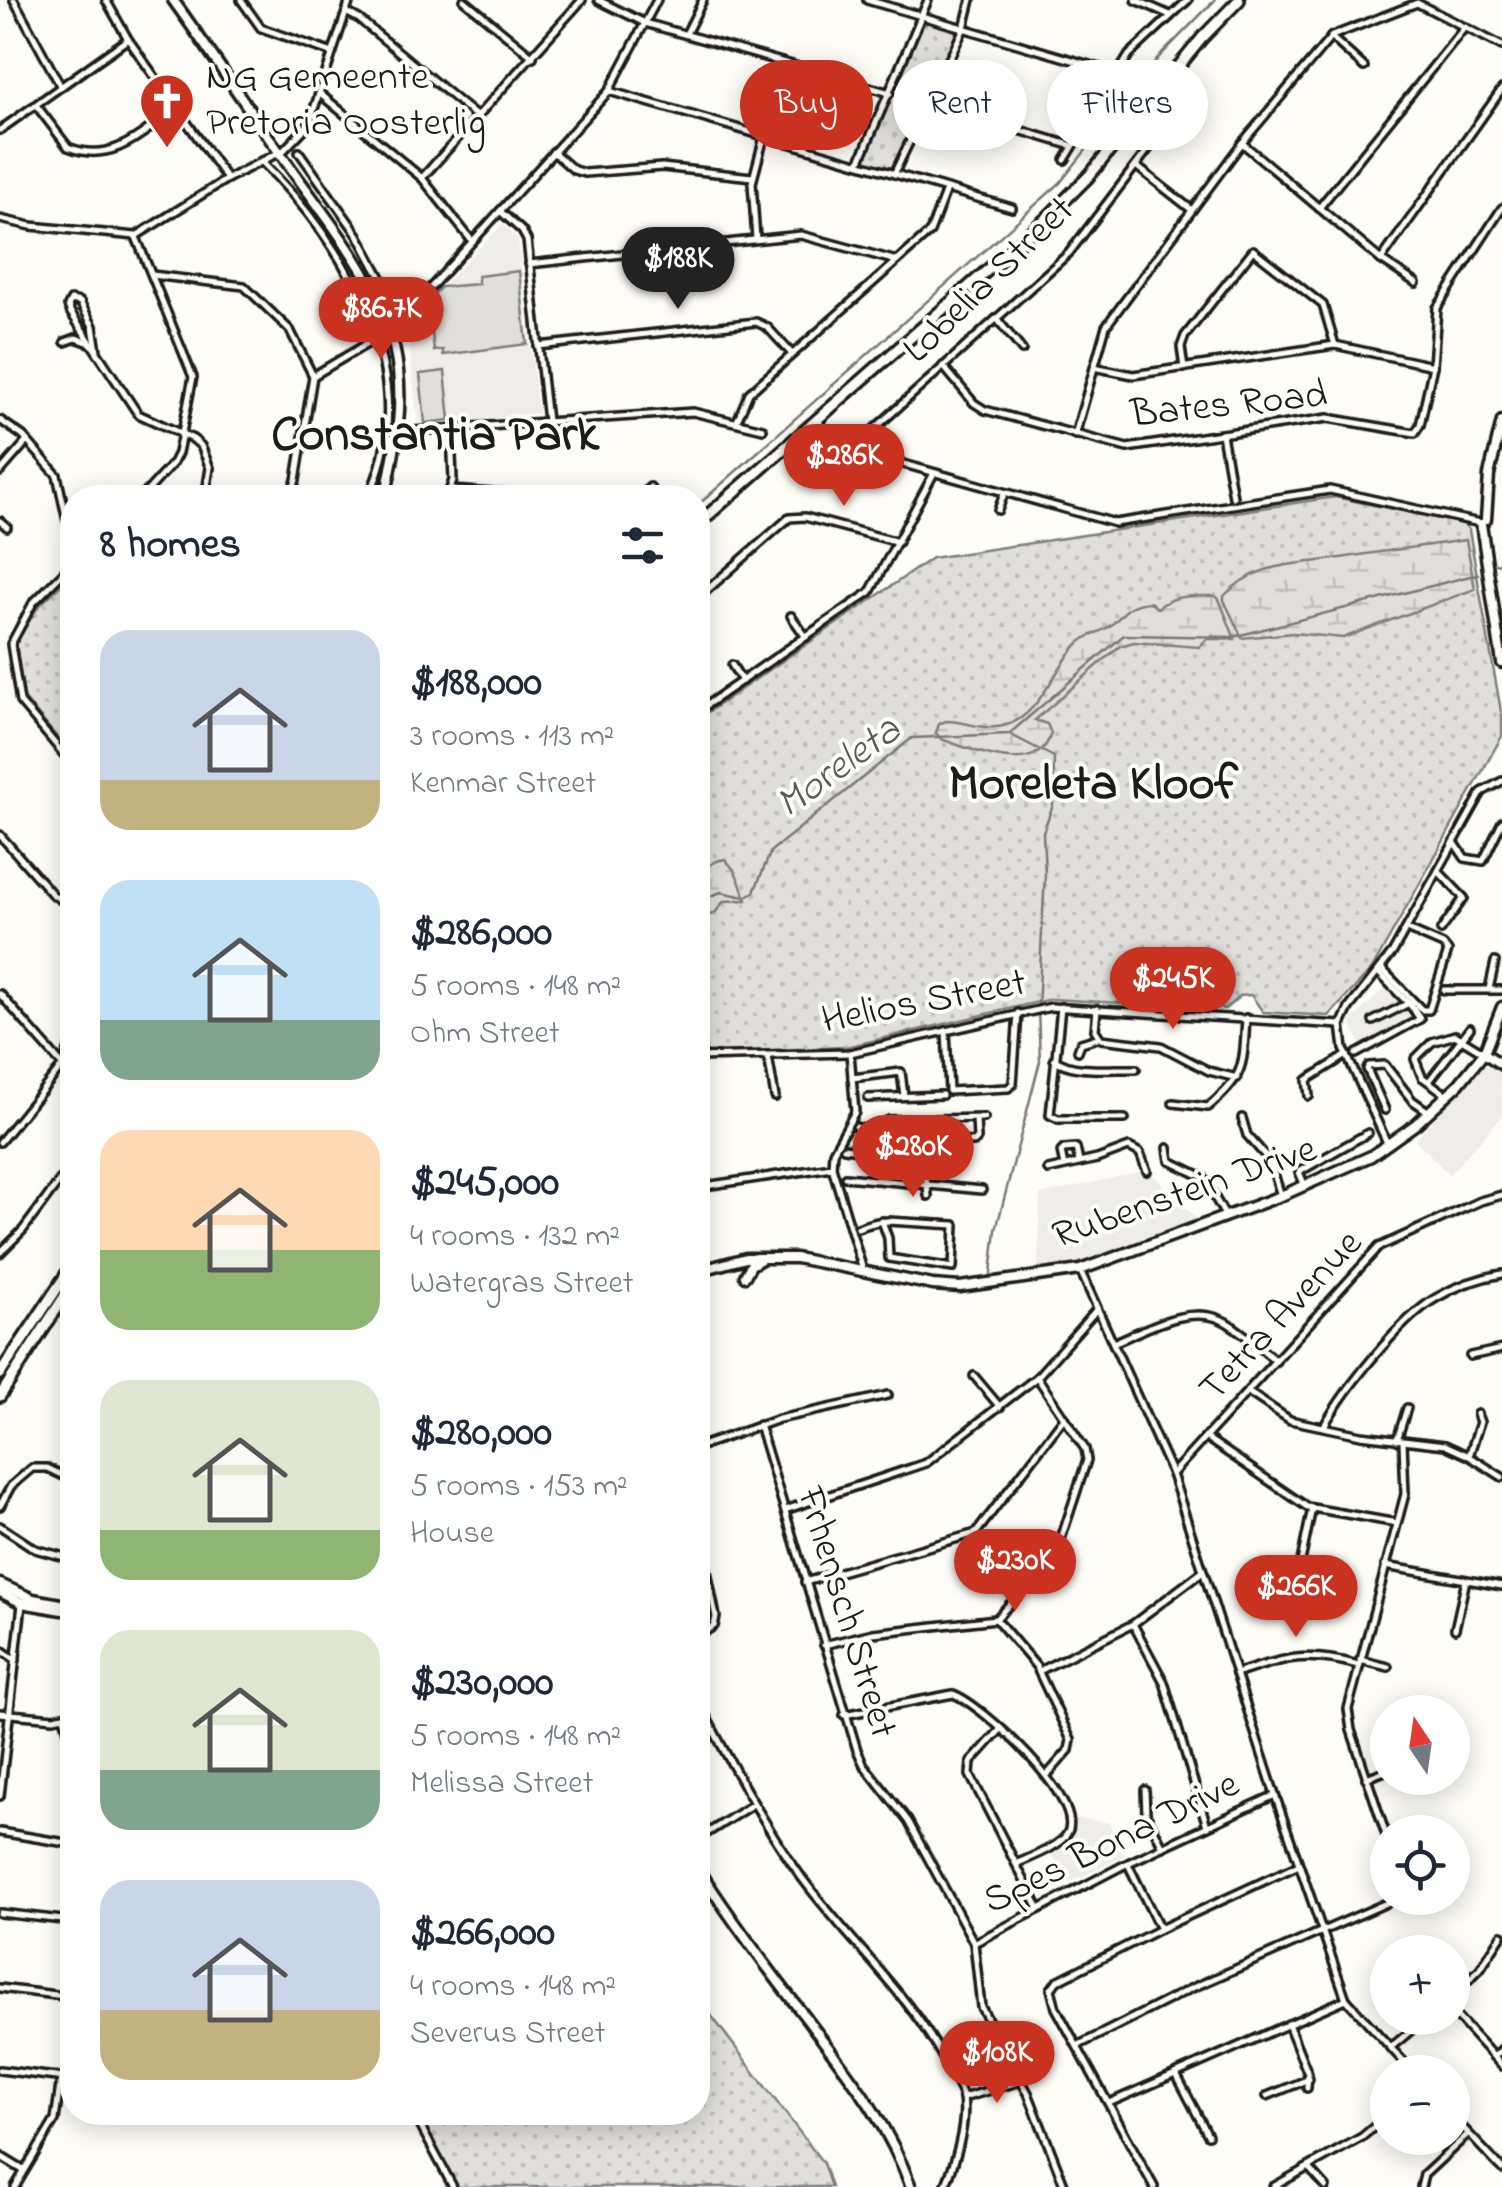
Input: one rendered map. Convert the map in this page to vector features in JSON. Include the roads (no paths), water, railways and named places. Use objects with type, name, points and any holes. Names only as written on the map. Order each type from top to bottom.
[{"type":"main road","points":[[800,435],[1080,186],[1202,38],[1240,1]]},
{"type":"main road","points":[[710,515],[872,373]]},
{"type":"main road","points":[[818,423],[822,443]]},
{"type":"main road","points":[[0,1374],[60,1284]]},
{"type":"main road","points":[[0,1396],[60,1304]]},
{"type":"street","points":[[14,0],[61,87]]},
{"type":"street","points":[[106,0],[128,39],[227,179]]},
{"type":"street","points":[[174,0],[367,271],[390,329],[404,388],[396,473],[391,485]]},
{"type":"street","points":[[241,0],[264,30],[331,52]]},
{"type":"street","points":[[0,219],[31,226],[136,236],[227,179],[282,151],[306,128],[350,0]]},
{"type":"street","points":[[464,0],[533,56]]},
{"type":"street","points":[[422,178],[582,0]]},
{"type":"street","points":[[598,0],[645,23],[890,93]]},
{"type":"street","points":[[313,376],[403,318],[610,91],[657,0]]},
{"type":"street","points":[[686,34],[703,0]]},
{"type":"street","points":[[867,0],[1075,60]]},
{"type":"street","points":[[859,163],[928,0]]},
{"type":"street","points":[[949,60],[972,0]]},
{"type":"street","points":[[1136,0],[1171,15]]},
{"type":"street","points":[[1126,60],[1188,0]]},
{"type":"street","points":[[1075,436],[1110,319],[1242,143],[1331,37],[1420,3],[1502,46]]},
{"type":"street","points":[[346,12],[477,117]]},
{"type":"street","points":[[1319,208],[1466,26]]},
{"type":"street","points":[[1331,37],[1364,67]]},
{"type":"street","points":[[1,129],[128,39]]},
{"type":"street","points":[[1381,260],[1502,89]]},
{"type":"street","points":[[610,91],[740,130]]},
{"type":"street","points":[[320,93],[422,178],[472,240]]},
{"type":"street","points":[[36,105],[68,147],[109,152],[120,149],[176,108]]},
{"type":"street","points":[[1242,143],[1381,260],[1416,283]]},
{"type":"street","points":[[756,239],[752,178],[760,150]]},
{"type":"street","points":[[812,150],[1012,208]]},
{"type":"street","points":[[894,174],[905,150]]},
{"type":"street","points":[[1065,160],[1071,150]]},
{"type":"street","name":"Lobelia Street","points":[[850,451],[1073,249],[1148,150]]},
{"type":"street","points":[[299,152],[361,240],[403,318]]},
{"type":"street","points":[[553,152],[574,170],[584,173],[662,167],[752,178]]},
{"type":"street","points":[[261,161],[286,186],[339,256],[368,313],[386,388],[387,427],[371,485]]},
{"type":"street","points":[[1136,166],[1192,210]]},
{"type":"street","points":[[737,421],[745,398],[933,229],[946,190]]},
{"type":"street","points":[[1094,367],[1133,375],[1334,345],[1433,366],[1441,300],[1502,208]]},
{"type":"street","points":[[500,210],[524,234],[547,422]]},
{"type":"street","points":[[529,264],[805,235],[897,261]]},
{"type":"street","points":[[136,236],[193,377],[173,463],[153,485]]},
{"type":"street","points":[[1184,368],[1181,346],[1185,336],[1244,258],[1256,250],[1323,304],[1334,345]]},
{"type":"street","points":[[152,275],[248,288],[286,323],[313,376],[295,485]]},
{"type":"street","points":[[97,351],[92,323],[80,302],[72,300],[68,308],[138,414],[196,441],[208,460],[208,485]]},
{"type":"street","points":[[996,318],[1022,350]]},
{"type":"street","points":[[538,346],[756,322],[768,327],[792,354]]},
{"type":"street","points":[[64,342],[76,338],[92,344]]},
{"type":"street","name":"Bates Road","points":[[943,366],[980,408],[1127,448],[1328,418],[1411,434],[1420,425],[1433,366]]},
{"type":"street","points":[[400,432],[693,412],[763,429]]},
{"type":"street","points":[[0,420],[27,441],[59,478],[60,485]]},
{"type":"street","points":[[1502,420],[1488,475],[1483,521],[1502,643]]},
{"type":"street","points":[[449,485],[451,429]]},
{"type":"street","points":[[1222,434],[1232,497]]},
{"type":"street","points":[[800,435],[1115,523],[1323,490],[1483,521]]},
{"type":"street","points":[[0,472],[27,441]]},
{"type":"street","points":[[710,703],[870,592],[933,475]]},
{"type":"street","points":[[998,510],[1004,494]]},
{"type":"street","points":[[710,587],[785,520],[794,517],[898,542]]},
{"type":"street","points":[[0,521],[6,526]]},
{"type":"street","points":[[60,576],[33,603],[12,644],[20,702],[60,750]]},
{"type":"street","points":[[1496,603],[1502,663]]},
{"type":"street","points":[[790,616],[806,637]]},
{"type":"street","points":[[732,665],[742,680]]},
{"type":"street","points":[[1388,1145],[1346,1056],[1341,1025],[1406,929],[1482,792],[1502,781]]},
{"type":"street","points":[[1454,842],[1464,858],[1483,861],[1502,822]]},
{"type":"street","points":[[0,835],[60,899]]},
{"type":"street","points":[[1438,871],[1464,898],[1442,930]]},
{"type":"street","points":[[1380,971],[1422,1010],[1429,1010],[1447,948],[1406,929]]},
{"type":"street","points":[[1489,989],[1495,962]]},
{"type":"street","points":[[1356,1054],[1417,1022],[1418,1014],[1380,971]]},
{"type":"street","points":[[1444,990],[1502,990]]},
{"type":"street","points":[[0,994],[60,1061]]},
{"type":"street","points":[[1373,1021],[1408,1003]]},
{"type":"street","points":[[1061,1007],[1049,1111],[1052,1117],[1125,1119]]},
{"type":"street","name":"Helios Street","points":[[710,1057],[850,1053],[1018,1013],[1061,1007],[1341,1025]]},
{"type":"street","name":"Rubenstein Drive","points":[[710,1268],[765,1256],[796,1258],[933,1285],[960,1286],[1080,1270],[1334,1175],[1388,1145],[1447,1095],[1484,1053],[1502,1007]]},
{"type":"street","points":[[1097,1008],[1098,1037]]},
{"type":"street","points":[[946,1030],[949,1090],[1008,1088],[1013,1084],[1018,1013]]},
{"type":"street","points":[[1173,1102],[1208,1107],[1236,1078],[1243,1068],[1246,1018]]},
{"type":"street","points":[[1430,1080],[1470,1028]]},
{"type":"street","points":[[1447,1095],[1422,1077],[1415,1059],[1440,1039],[1455,1035],[1502,1065]]},
{"type":"street","points":[[1078,1051],[1079,1044],[1098,1037],[1161,1046],[1208,1070],[1236,1078]]},
{"type":"street","points":[[850,1053],[854,1116],[834,1152],[832,1167],[863,1271]]},
{"type":"street","points":[[768,1055],[775,1098]]},
{"type":"street","points":[[1310,1096],[1307,1080],[1346,1056]]},
{"type":"street","points":[[1054,1059],[1076,1067],[1136,1069]]},
{"type":"street","points":[[1386,1110],[1369,1066],[1384,1065],[1412,1100],[1429,1112]]},
{"type":"street","points":[[0,1142],[60,1070]]},
{"type":"street","points":[[852,1078],[899,1072],[903,1076],[904,1096]]},
{"type":"street","points":[[868,1098],[942,1095]]},
{"type":"street","points":[[921,1140],[974,1142],[976,1118]]},
{"type":"street","points":[[856,1127],[866,1131],[887,1120],[984,1118]]},
{"type":"street","points":[[1242,1118],[1246,1135],[1270,1160],[1282,1196]]},
{"type":"street","points":[[844,1148],[913,1157],[921,1140],[919,1120]]},
{"type":"street","points":[[1305,1186],[1299,1172],[1368,1133]]},
{"type":"street","points":[[1064,1166],[1062,1150],[1073,1146],[1080,1163]]},
{"type":"street","points":[[1048,1170],[1129,1148],[1140,1153],[1147,1171]]},
{"type":"street","points":[[1168,1148],[1170,1161],[1203,1177],[1226,1216]]},
{"type":"street","points":[[926,1166],[928,1196]]},
{"type":"street","points":[[710,1185],[832,1167]]},
{"type":"street","points":[[845,1176],[982,1190]]},
{"type":"street","points":[[0,1253],[23,1230],[60,1180]]},
{"type":"street","name":"Tetra Avenue","points":[[1172,1474],[1379,1247],[1480,1201],[1502,1195]]},
{"type":"street","points":[[858,1228],[882,1221],[956,1226],[953,1268],[889,1258],[882,1221]]},
{"type":"street","points":[[729,1261],[741,1266],[745,1275],[765,1256]]},
{"type":"street","points":[[1080,1270],[1172,1474],[1275,1795],[1346,1998],[1397,2055]]},
{"type":"street","points":[[1324,1427],[1352,1382],[1426,1305],[1464,1284],[1502,1274]]},
{"type":"street","points":[[785,1510],[922,1466],[1037,1377],[1097,1308]]},
{"type":"street","points":[[1112,1343],[1182,1317],[1202,1316],[1227,1322],[1276,1360]]},
{"type":"street","points":[[1470,1356],[1502,1349]]},
{"type":"street","points":[[974,1376],[1000,1407]]},
{"type":"street","points":[[824,1645],[862,1635],[996,1619],[1052,1560],[1088,1456],[1037,1377]]},
{"type":"street","points":[[1248,1392],[1283,1416],[1324,1427],[1445,1446],[1502,1477]]},
{"type":"street","points":[[710,1443],[759,1425],[888,1395]]},
{"type":"street","points":[[1379,1815],[1348,1717],[1406,1490],[1400,1440],[1406,1408]]},
{"type":"street","points":[[1469,1456],[1480,1422],[1476,1414]]},
{"type":"street","points":[[805,1582],[976,1533],[1064,1418]]},
{"type":"street","name":"Frhensch Street","points":[[759,1425],[844,1715],[861,1760],[908,1821],[974,1943],[981,2007],[1021,2081],[1064,2187]]},
{"type":"street","points":[[1207,1438],[1300,1504],[1397,1523]]},
{"type":"street","points":[[0,1506],[12,1486],[32,1468],[47,1468],[60,1474]]},
{"type":"street","points":[[1299,1571],[1312,1508]]},
{"type":"street","points":[[0,1526],[35,1549],[60,1556]]},
{"type":"street","points":[[1385,1566],[1502,1586]]},
{"type":"street","points":[[1039,1671],[1133,1624],[1203,1571]]},
{"type":"street","points":[[1455,1628],[1466,1580]]},
{"type":"street","points":[[0,1584],[23,1599]]},
{"type":"street","points":[[710,1586],[716,1616],[710,1629]]},
{"type":"street","points":[[0,1592],[60,1606]]},
{"type":"street","points":[[0,1796],[23,1599]]},
{"type":"street","points":[[996,1619],[1039,1671],[1071,1740],[1069,1750],[1048,1774]]},
{"type":"street","points":[[1133,1624],[1168,1694],[1208,1826]]},
{"type":"street","points":[[0,1649],[16,1660]]},
{"type":"street","points":[[1236,1674],[1310,1656],[1388,1668]]},
{"type":"street","points":[[844,1715],[957,1695],[1000,1730],[1048,1774],[1069,1813],[1070,1830],[1063,1839],[1016,1864]]},
{"type":"street","points":[[0,1714],[60,1717]]},
{"type":"street","points":[[710,1723],[753,1804],[804,1880],[922,2024],[942,2055],[963,2098],[959,2140],[945,2187]]},
{"type":"street","points":[[1000,1730],[971,1762],[969,1772],[1039,1909]]},
{"type":"street","points":[[1145,1790],[1146,1813],[1163,1847]]},
{"type":"street","name":"Spes Bona Drive","points":[[974,1943],[1128,1863],[1275,1795]]},
{"type":"street","points":[[710,1831],[753,1804]]},
{"type":"street","points":[[0,1834],[60,1842]]},
{"type":"street","points":[[1128,1863],[1160,1929]]},
{"type":"street","points":[[1154,2187],[1050,1994],[1057,1981],[1299,1866]]},
{"type":"street","points":[[710,1887],[871,2104],[895,2145],[911,2187]]},
{"type":"street","points":[[1078,2046],[1190,1989],[1370,1911]]},
{"type":"street","points":[[0,1913],[60,1920]]},
{"type":"street","points":[[1470,1979],[1502,1935]]},
{"type":"street","points":[[0,1988],[60,1996]]},
{"type":"street","points":[[1109,2104],[1346,1998]]},
{"type":"street","points":[[1288,2024],[1309,2079],[1307,2088]]},
{"type":"street","points":[[1470,2031],[1502,2066]]},
{"type":"street","points":[[1390,2048],[1406,2035]]},
{"type":"street","points":[[1494,2057],[1502,2049]]},
{"type":"street","points":[[0,2070],[60,2078]]},
{"type":"street","points":[[1176,2074],[1208,2134]]},
{"type":"street","points":[[1267,2096],[1309,2079]]},
{"type":"street","points":[[963,2098],[1021,2081]]},
{"type":"street","points":[[15,2187],[55,2120],[60,2085]]},
{"type":"street","points":[[420,2125],[453,2187]]},
{"type":"street","points":[[1272,2187],[1370,2130]]},
{"type":"street","points":[[1470,2136],[1502,2169]]},
{"type":"street","points":[[1421,2187],[1424,2175],[1445,2155]]},
{"type":"street","points":[[0,2156],[24,2171]]},
{"type":"street","points":[[1310,2168],[1326,2187]]},
{"type":"waterway","points":[[710,494],[1060,183],[1160,56],[1215,0]]},
{"type":"waterway","name":"Moreleta","points":[[1496,564],[1502,562]]},
{"type":"waterway","name":"Moreleta","points":[[710,896],[721,892],[745,897],[754,892],[771,851],[912,738],[1009,734],[1124,635],[1233,637],[1478,574]]},
{"type":"waterway","points":[[990,1282],[996,1230],[1040,1061],[1043,832],[1053,805],[1054,757],[1011,735]]},
{"type":"place","name":"NG Gemeente Pretoria Oosterlig","points":[[167,150]]},
{"type":"district","name":"Constantia Park","points":[[435,436]]},
{"type":"district","name":"Moreleta Kloof","points":[[1093,785]]}]
